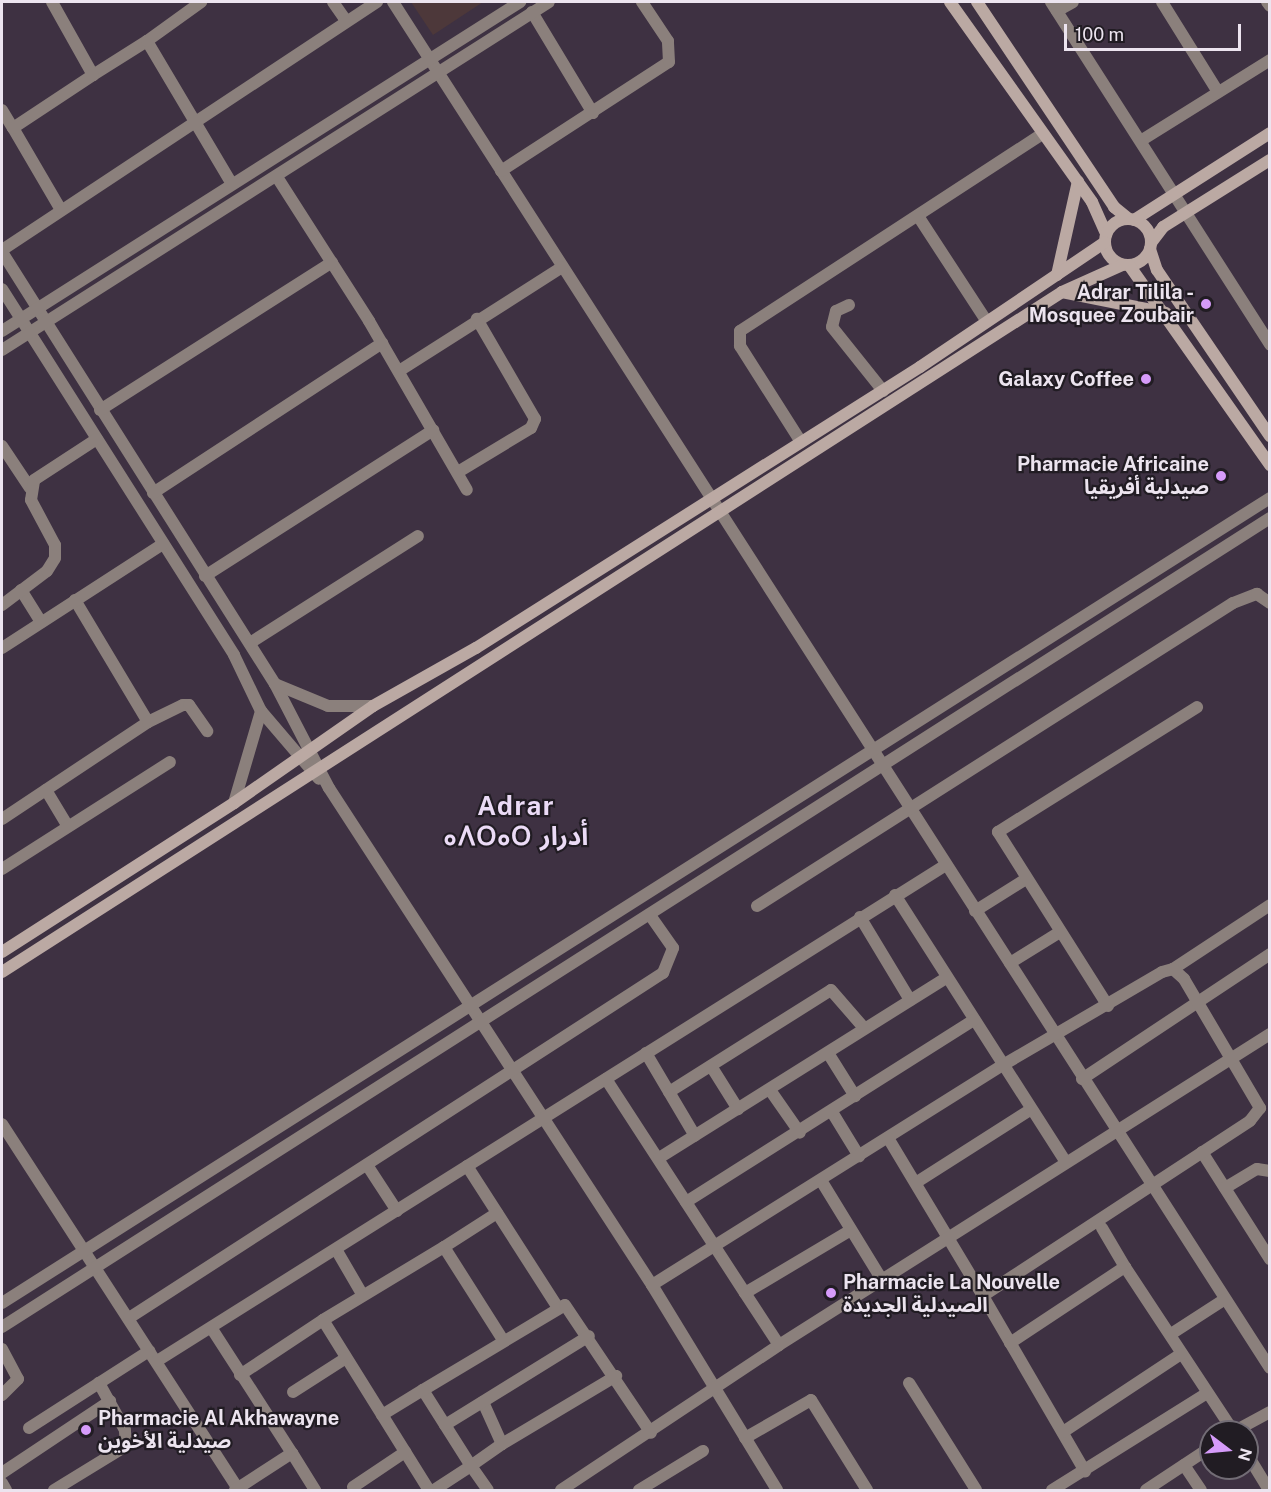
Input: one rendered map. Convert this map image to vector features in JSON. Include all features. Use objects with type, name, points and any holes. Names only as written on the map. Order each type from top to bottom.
[{"type":"street","points":[[52,2],[93,75]]},
{"type":"street","points":[[13,128],[147,41],[201,2]]},
{"type":"street","points":[[333,2],[345,20]]},
{"type":"street","points":[[316,770],[312,751],[275,684],[34,309],[2,251],[345,20],[376,2]]},
{"type":"street","points":[[393,2],[883,770],[1010,963],[1082,1079],[1225,1299],[1266,1354],[1269,1368]]},
{"type":"street","points":[[2,331],[520,2]]},
{"type":"street","points":[[2,350],[440,74],[549,2]]},
{"type":"street","points":[[501,171],[593,113],[672,56],[642,2]]},
{"type":"street","points":[[950,2],[1042,134],[1078,180],[1106,238],[1110,256],[1126,265],[1166,313],[1269,465]]},
{"type":"street","points":[[977,2],[1114,207],[1147,228],[1157,270],[1269,435]]},
{"type":"street","points":[[1072,2],[1054,6],[1142,140],[1185,215],[1269,345]]},
{"type":"street","points":[[1162,2],[1218,92]]},
{"type":"street","points":[[1267,2],[1269,6]]},
{"type":"street","points":[[532,12],[593,113]]},
{"type":"street","points":[[147,41],[232,184]]},
{"type":"street","points":[[1142,140],[1269,60]]},
{"type":"street","points":[[2,110],[61,210]]},
{"type":"street","points":[[2,952],[234,803],[312,751],[373,706],[476,648],[709,496],[882,392],[1057,275],[1106,238],[1115,223],[1132,219],[1174,196],[1269,133]]},
{"type":"street","points":[[801,442],[740,346],[740,331],[1042,134]]},
{"type":"street","points":[[2,972],[1062,292],[1126,265],[1150,246],[1163,227],[1269,160]]},
{"type":"street","points":[[277,177],[399,371],[467,490]]},
{"type":"street","points":[[1057,275],[1078,180]]},
{"type":"street","points":[[918,216],[987,322]]},
{"type":"street","points":[[100,410],[332,262]]},
{"type":"street","points":[[399,371],[477,319],[562,267]]},
{"type":"street","points":[[2,289],[234,655],[261,711],[301,758],[316,770],[329,788],[510,1072],[652,1285],[777,1491]]},
{"type":"street","points":[[1062,292],[1166,313]]},
{"type":"street","points":[[849,305],[837,311],[832,327],[882,392]]},
{"type":"street","points":[[458,472],[531,428],[535,419],[477,319]]},
{"type":"street","points":[[153,493],[382,343]]},
{"type":"street","points":[[205,576],[433,430]]},
{"type":"street","points":[[30,488],[34,480],[97,439]]},
{"type":"street","points":[[2,446],[30,488],[55,545],[54,558],[2,605]]},
{"type":"street","points":[[2,1303],[873,753],[1269,498]]},
{"type":"street","points":[[2,1327],[93,1266],[651,918],[883,770],[1269,518]]},
{"type":"street","points":[[250,643],[418,536]]},
{"type":"street","points":[[2,648],[163,544]]},
{"type":"street","points":[[21,590],[41,622]]},
{"type":"street","points":[[758,906],[911,812],[1233,603],[1257,594],[1269,603]]},
{"type":"street","points":[[75,600],[148,722]]},
{"type":"street","points":[[275,684],[328,706],[373,706]]},
{"type":"street","points":[[2,819],[148,722],[189,705],[207,731]]},
{"type":"street","points":[[1108,1006],[998,837],[1000,829],[1197,707]]},
{"type":"street","points":[[234,803],[261,711]]},
{"type":"street","points":[[2,869],[67,825],[170,762]]},
{"type":"street","points":[[46,790],[67,825]]},
{"type":"street","points":[[157,1361],[337,1251],[541,1119],[946,865]]},
{"type":"street","points":[[975,912],[1026,879]]},
{"type":"street","points":[[895,895],[1030,1110],[1066,1162]]},
{"type":"street","points":[[652,1285],[822,1182],[1003,1065],[1108,1006],[1157,973],[1173,969],[1269,905]]},
{"type":"street","points":[[860,917],[910,1000]]},
{"type":"street","points":[[129,1318],[663,973],[673,948],[651,918]]},
{"type":"street","points":[[1010,963],[1060,932]]},
{"type":"street","points":[[1082,1079],[1269,954]]},
{"type":"street","points":[[983,1296],[1259,1112],[1233,1057],[1197,1001],[1173,969]]},
{"type":"street","points":[[659,1158],[947,977]]},
{"type":"street","points":[[669,1092],[831,990],[864,1028]]},
{"type":"street","points":[[686,1202],[800,1133],[974,1020]]},
{"type":"street","points":[[561,1491],[651,1433],[779,1345],[1269,1034]]},
{"type":"street","points":[[646,1053],[694,1136]]},
{"type":"street","points":[[828,1053],[855,1096]]},
{"type":"street","points":[[711,1066],[738,1109]]},
{"type":"street","points":[[606,1079],[779,1345]]},
{"type":"street","points":[[770,1090],[800,1133]]},
{"type":"street","points":[[917,1182],[1030,1110]]},
{"type":"street","points":[[832,1112],[859,1156]]},
{"type":"street","points":[[2,1124],[157,1361],[238,1490],[292,1453]]},
{"type":"street","points":[[888,1138],[950,1236],[1084,1471]]},
{"type":"street","points":[[1202,1152],[1269,1259]]},
{"type":"street","points":[[367,1166],[397,1211]]},
{"type":"street","points":[[467,1166],[557,1306]]},
{"type":"street","points":[[1225,1188],[1268,1168]]},
{"type":"street","points":[[822,1182],[882,1280]]},
{"type":"street","points":[[240,1375],[362,1294],[444,1247],[497,1213]]},
{"type":"street","points":[[1102,1228],[1225,1420]]},
{"type":"street","points":[[745,1293],[851,1230]]},
{"type":"street","points":[[444,1247],[502,1340]]},
{"type":"street","points":[[337,1251],[362,1294]]},
{"type":"street","points":[[1010,1343],[1125,1267]]},
{"type":"street","points":[[1171,1334],[1225,1299]]},
{"type":"street","points":[[382,1415],[557,1306],[568,1306],[616,1376],[651,1433]]},
{"type":"street","points":[[323,1320],[429,1491]]},
{"type":"street","points":[[212,1329],[315,1491]]},
{"type":"street","points":[[446,1425],[589,1336]]},
{"type":"street","points":[[2,1349],[18,1379],[2,1395]]},
{"type":"street","points":[[29,1428],[149,1350]]},
{"type":"street","points":[[1063,1432],[1181,1354]]},
{"type":"street","points":[[293,1392],[346,1358]]},
{"type":"street","points":[[435,1491],[502,1444],[616,1376]]},
{"type":"street","points":[[54,1491],[126,1446],[125,1430],[99,1383]]},
{"type":"street","points":[[909,1383],[972,1489]]},
{"type":"street","points":[[423,1390],[488,1491]]},
{"type":"street","points":[[1052,1491],[1206,1393]]},
{"type":"street","points":[[745,1438],[811,1400],[867,1491]]},
{"type":"street","points":[[2,1473],[110,1401]]},
{"type":"street","points":[[483,1402],[502,1444]]},
{"type":"street","points":[[1255,1420],[1269,1412]]},
{"type":"street","points":[[639,1491],[703,1450]]},
{"type":"street","points":[[353,1487],[405,1452]]},
{"type":"street","points":[[1149,1490],[1199,1455]]},
{"type":"street","points":[[1184,1465],[1201,1491]]},
{"type":"street","points":[[1259,1474],[1269,1491]]},
{"type":"street","points":[[2,1483],[6,1491]]},
{"type":"shaded area","points":[[411,2],[483,2],[433,35]]},
{"type":"place","name":"Adrar Tilila - Mosquee Zoubair","points":[[1206,304]]},
{"type":"place","name":"Galaxy Coffee","points":[[1146,379]]},
{"type":"place","name":"Pharmacie Africaine صيدلية أفريقيا","points":[[1221,476]]},
{"type":"place","name":"Pharmacie La Nouvelle الصيدلية الجديدة","points":[[831,1293]]},
{"type":"place","name":"Pharmacie Al Akhawayne صيدلية الأخوين","points":[[86,1430]]},
{"type":"district","name":"Adrar ⴰⴷⵔⴰⵔ أدرار","points":[[516,821]]}]
